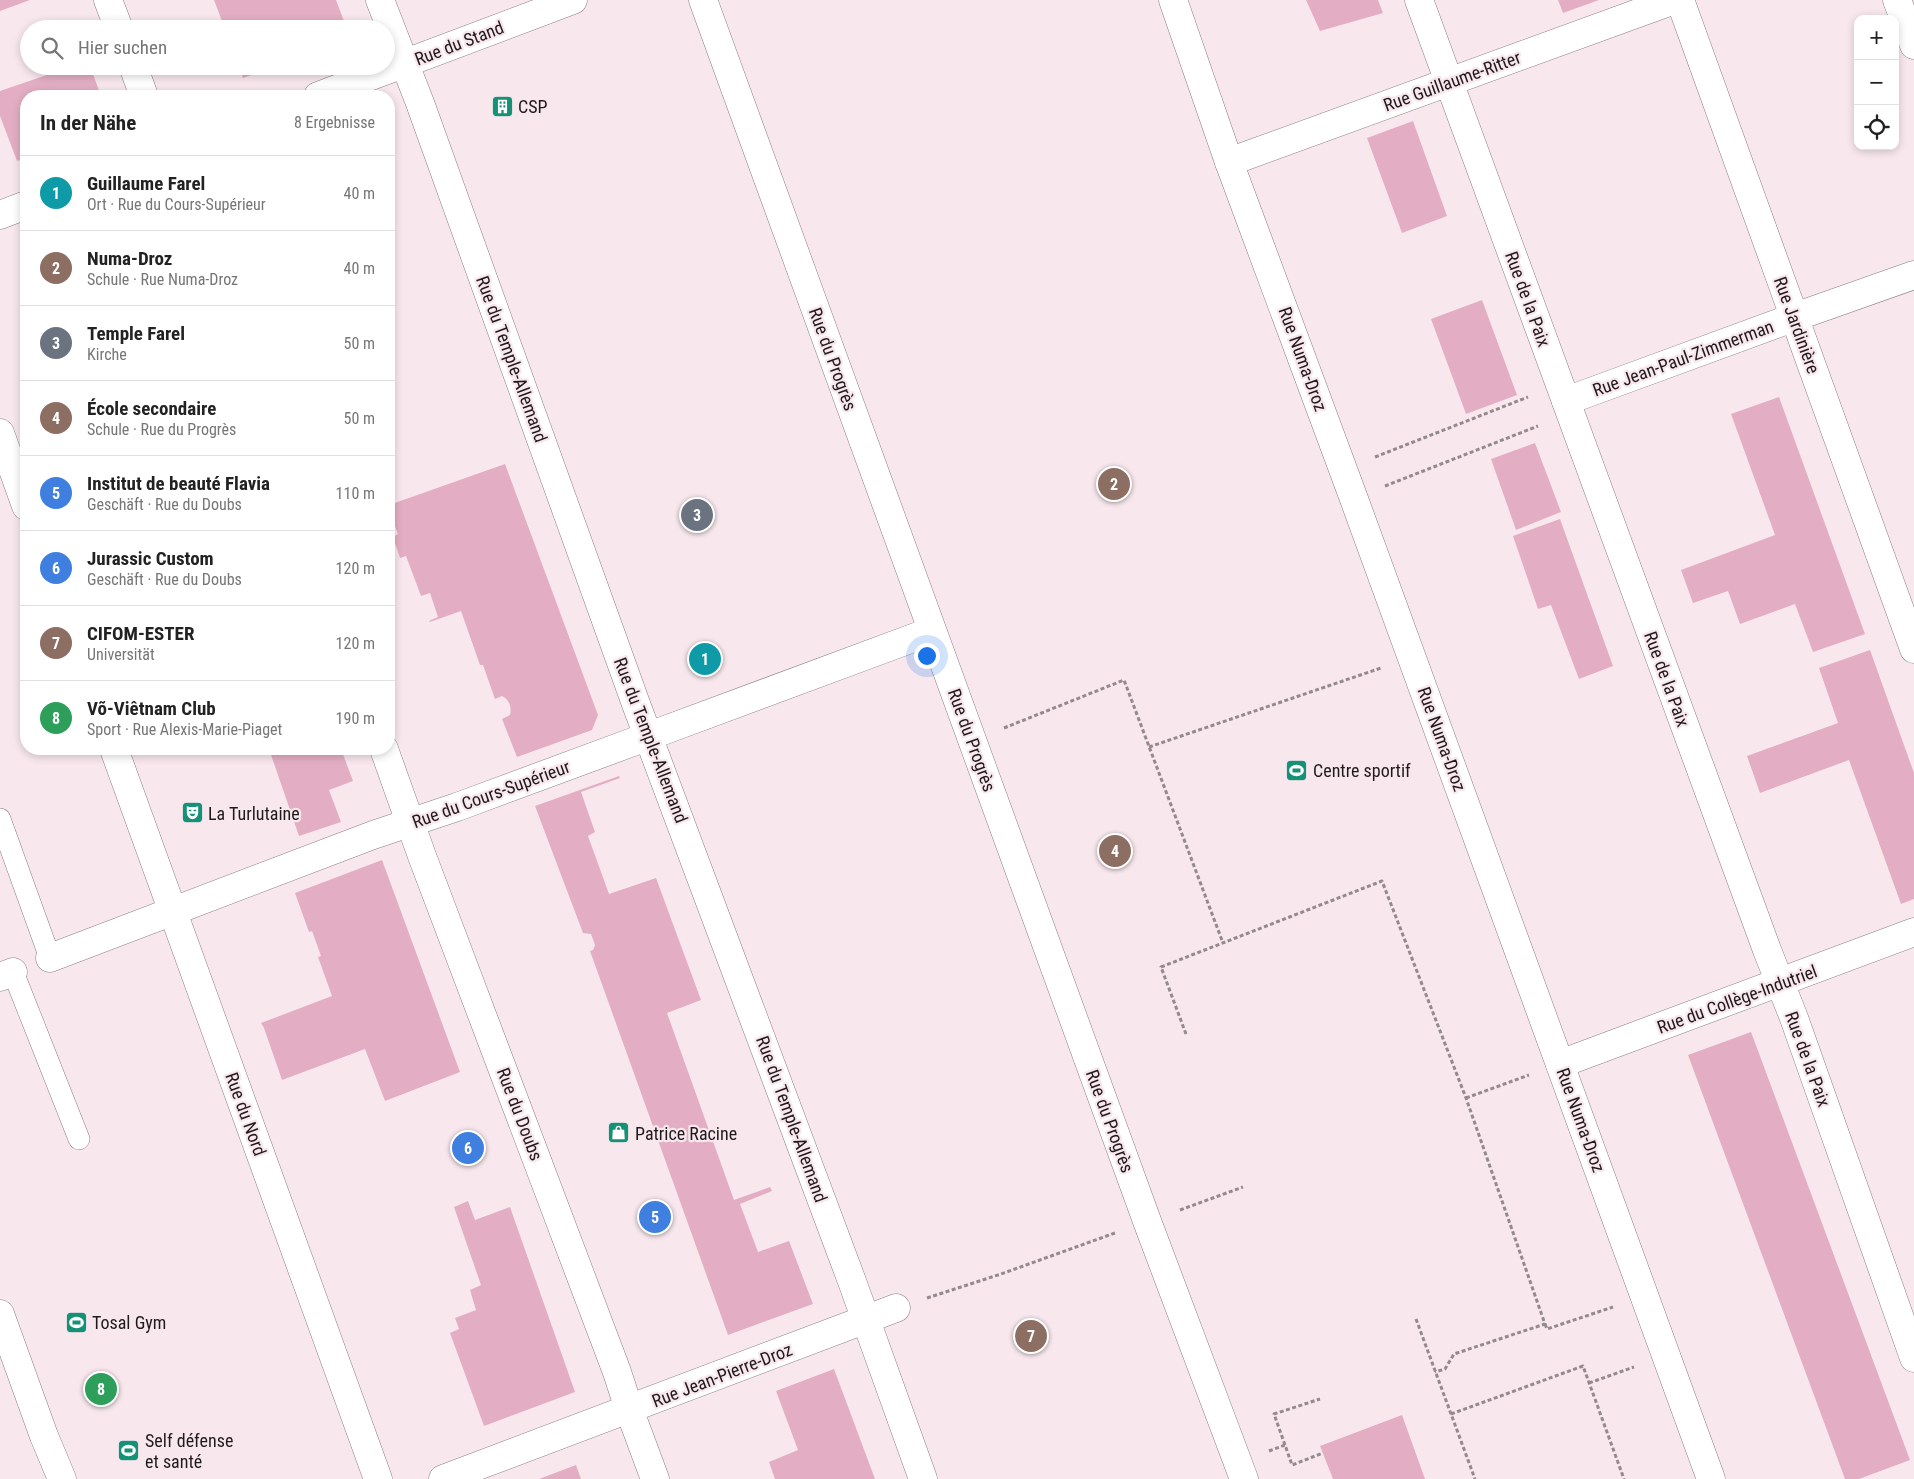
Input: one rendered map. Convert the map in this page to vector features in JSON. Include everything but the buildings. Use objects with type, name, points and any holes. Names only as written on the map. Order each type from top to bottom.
[{"type":"street","points":[[108,0],[116,20]]},
{"type":"street","name":"Rue du Temple-Allemand","points":[[380,0],[388,20]]},
{"type":"street","name":"Rue du Stand","points":[[395,66],[573,0]]},
{"type":"street","name":"Rue du Progrès","points":[[703,0],[1144,1212],[1244,1479]]},
{"type":"street","name":"Rue Numa-Droz","points":[[1173,0],[1229,162],[1354,498],[1711,1479]]},
{"type":"street","name":"Rue de la Paix","points":[[1419,0],[1794,1018],[1914,1358]]},
{"type":"street","name":"Rue Guillaume-Ritter","points":[[1229,162],[1674,0]]},
{"type":"street","name":"Rue Jardinière","points":[[1680,0],[1914,650]]},
{"type":"street","points":[[1897,0],[1914,45]]},
{"type":"street","name":"Rue du Temple-Allemand","points":[[395,39],[923,1479]]},
{"type":"street","points":[[136,75],[142,90]]},
{"type":"street","name":"Rue du Stand","points":[[334,90],[373,75]]},
{"type":"street","points":[[0,215],[20,207]]},
{"type":"street","name":"Rue Jean-Paul-Zimmerman","points":[[1566,402],[1914,275]]},
{"type":"street","points":[[0,433],[20,489]]},
{"type":"street","name":"Rue du Cours-Supérieur","points":[[50,958],[172,911],[932,631]]},
{"type":"street","name":"Rue du Nord","points":[[116,755],[378,1479]]},
{"type":"street","name":"Rue du Doubs","points":[[386,755],[655,1479]]},
{"type":"street","name":"Rue du Collège-Indutriel","points":[[1560,1064],[1914,932]]},
{"type":"street","name":"Rue Jean-Pierre-Droz","points":[[444,1479],[896,1308]]},
{"type":"street","points":[[0,1314],[44,1436],[62,1479]]},
{"type":"lane","points":[[0,819],[50,958]]},
{"type":"lane","points":[[7,974],[79,1139]]},
{"type":"path","points":[[1371,459],[1528,397]]},
{"type":"path","points":[[1382,488],[1538,426]]},
{"type":"path","points":[[1149,747],[1382,668]]},
{"type":"path","points":[[972,741],[1124,680],[1224,943]]},
{"type":"path","points":[[1186,1034],[1161,966],[1382,881],[1466,1098],[1547,1329],[1615,1306]]},
{"type":"path","points":[[1466,1098],[1530,1075]]},
{"type":"path","points":[[896,1308],[1001,1274]]},
{"type":"path","points":[[1416,1318],[1475,1479]]},
{"type":"path","points":[[1435,1372],[1445,1369],[1454,1354],[1546,1324]]},
{"type":"path","points":[[1451,1414],[1583,1366],[1624,1479]]},
{"type":"path","points":[[1589,1383],[1637,1366]]},
{"type":"path","points":[[1320,1399],[1274,1414],[1292,1465],[1323,1453]]},
{"type":"path","points":[[1275,1448],[1285,1445]]},
{"type":"shaded area","points":[[0,0],[30,0],[0,11]]},
{"type":"shaded area","points":[[214,0],[336,0],[344,20],[222,20]]},
{"type":"shaded area","points":[[1306,0],[1378,0],[1383,13],[1320,31]]},
{"type":"shaded area","points":[[1558,0],[1599,0],[1563,13]]},
{"type":"shaded area","points":[[47,75],[93,75],[99,90],[20,90],[20,160],[17,161],[0,116],[0,91]]},
{"type":"shaded area","points":[[1413,121],[1447,216],[1402,233],[1367,138]]},
{"type":"shaded area","points":[[1482,300],[1517,395],[1466,414],[1431,319]]},
{"type":"shaded area","points":[[1779,397],[1865,634],[1813,652],[1795,604],[1740,624],[1728,591],[1693,603],[1681,570],[1775,535],[1731,414]]},
{"type":"shaded area","points":[[1535,443],[1561,512],[1516,530],[1491,459]]},
{"type":"shaded area","points":[[505,464],[598,715],[592,730],[517,757],[502,719],[510,715],[511,709],[508,701],[502,696],[495,699],[483,665],[480,665],[461,611],[429,621],[438,617],[430,593],[421,596],[406,556],[400,558],[395,543],[395,536],[398,534],[395,526],[395,503]]},
{"type":"shaded area","points":[[1560,519],[1613,666],[1579,679],[1551,605],[1538,609],[1513,536]]},
{"type":"shaded area","points":[[1870,650],[1914,773],[1914,899],[1901,904],[1849,760],[1760,793],[1747,756],[1838,723],[1819,668]]},
{"type":"shaded area","points":[[271,755],[343,755],[353,781],[329,790],[341,822],[299,836]]},
{"type":"shaded area","points":[[619,776],[620,778],[581,792],[595,832],[588,836],[609,894],[656,878],[701,1000],[667,1013],[734,1200],[770,1187],[772,1191],[740,1204],[758,1252],[789,1241],[813,1304],[728,1335],[590,951],[593,950],[595,945],[591,934],[583,933],[535,806]]},
{"type":"shaded area","points":[[382,860],[460,1072],[385,1101],[365,1049],[282,1080],[261,1023],[332,996],[318,957],[321,956],[312,931],[309,932],[295,893]]},
{"type":"shaded area","points":[[1751,1032],[1910,1460],[1859,1479],[1845,1479],[1688,1055]]},
{"type":"shaded area","points":[[468,1201],[475,1220],[510,1207],[575,1392],[484,1426],[450,1333],[459,1329],[455,1318],[476,1310],[470,1290],[481,1285],[454,1207]]},
{"type":"shaded area","points":[[834,1369],[875,1479],[775,1479],[769,1462],[798,1450],[776,1391]]},
{"type":"shaded area","points":[[1402,1415],[1425,1479],[1333,1479],[1320,1446]]},
{"type":"shaded area","points":[[576,1465],[581,1479],[539,1479]]},
{"type":"place","name":"CSP","points":[[502,106]]},
{"type":"place","name":"Numa-Droz","points":[[1114,484]]},
{"type":"place","name":"Temple Farel","points":[[697,515]]},
{"type":"place","name":"Guillaume Farel","points":[[705,659]]},
{"type":"place","name":"Centre sportif","points":[[1297,770]]},
{"type":"place","name":"La Turlutaine","points":[[192,813]]},
{"type":"place","name":"École secondaire","points":[[1115,851]]},
{"type":"place","name":"Patrice Racine","points":[[619,1133]]},
{"type":"place","name":"Jurassic Custom","points":[[468,1148]]},
{"type":"place","name":"Institut de beauté Flavia","points":[[655,1217]]},
{"type":"place","name":"Tosal Gym","points":[[76,1322]]},
{"type":"place","name":"CIFOM-ESTER","points":[[1031,1336]]},
{"type":"place","name":"Võ-Viêtnam Club","points":[[101,1389]]},
{"type":"place","name":"Self défense et santé","points":[[129,1450]]}]
